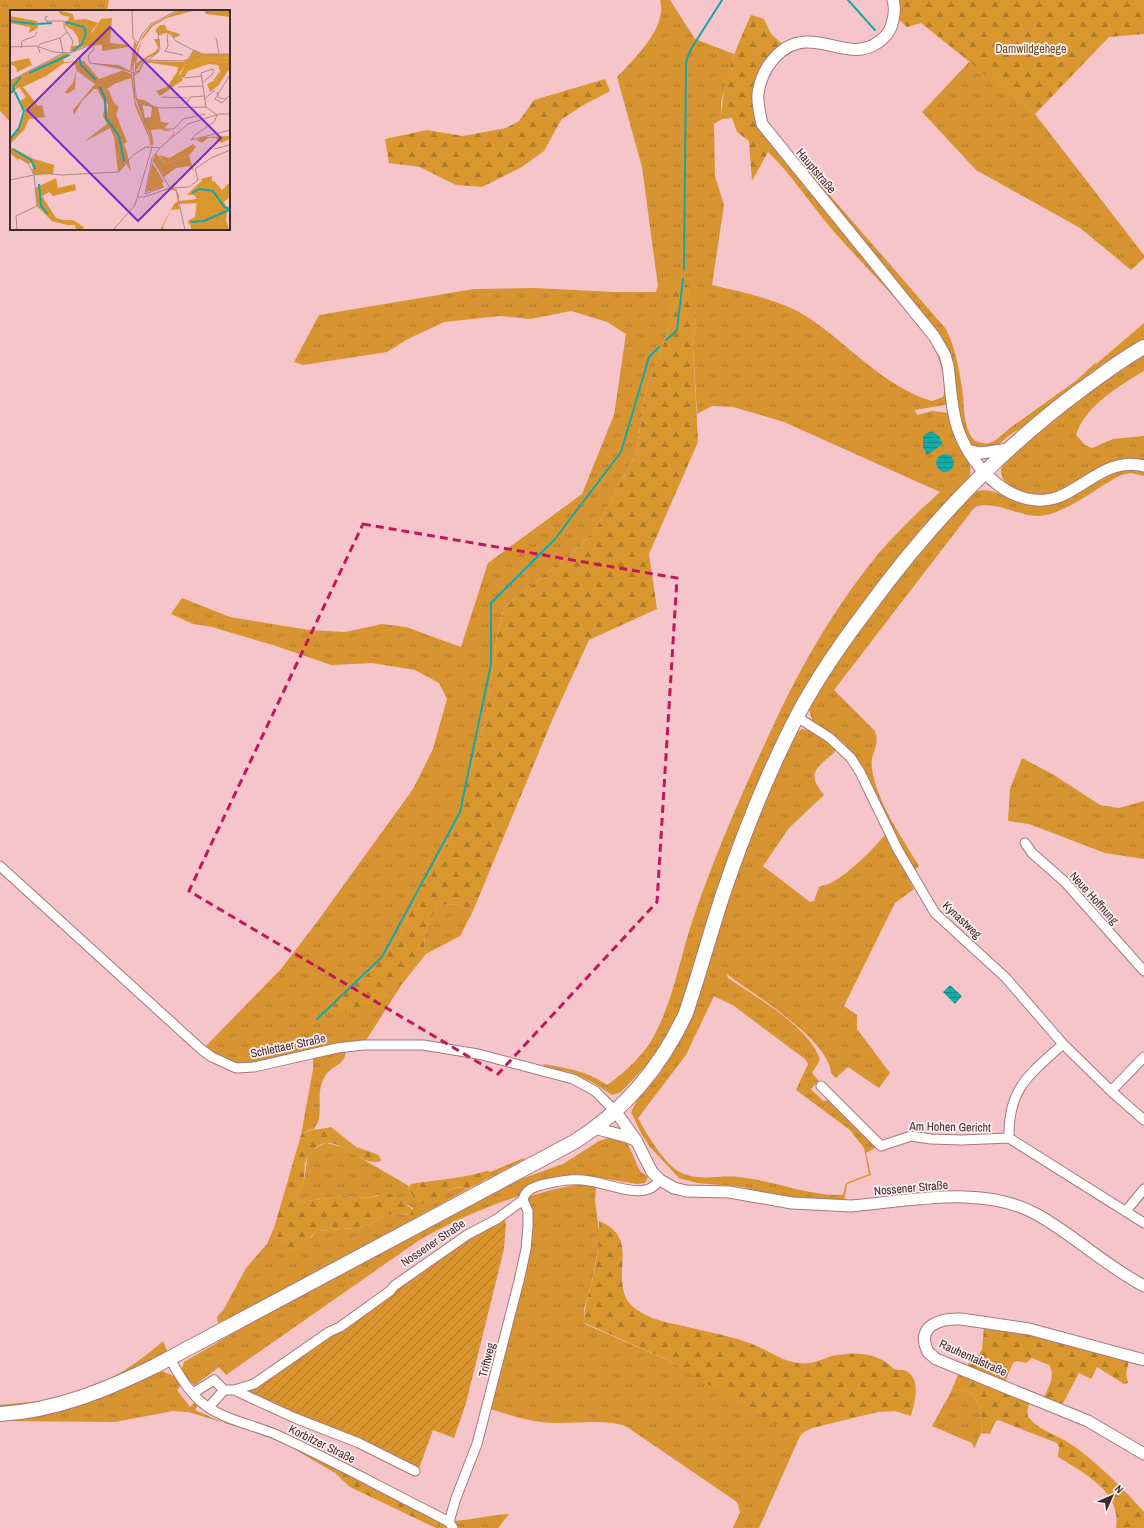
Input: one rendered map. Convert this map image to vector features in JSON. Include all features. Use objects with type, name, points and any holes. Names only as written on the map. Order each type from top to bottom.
[{"type":"main road","points":[[0,1414],[45,1408],[69,1402],[115,1385],[170,1359],[263,1307],[559,1151],[596,1128],[616,1112],[658,1064],[670,1046],[686,1013],[736,857],[763,791],[797,717],[831,659],[884,586],[940,519],[984,473],[1010,448],[1074,395],[1144,347]]},
{"type":"street","name":"Hauptstraße","points":[[892,0],[894,16],[890,30],[884,38],[874,46],[857,50],[808,42],[794,44],[779,53],[766,68],[761,81],[758,95],[758,108],[762,124],[774,141],[934,336],[945,355],[958,431],[969,451]]},
{"type":"street","points":[[969,451],[981,453],[1010,448]]},
{"type":"street","points":[[969,451],[984,473],[1003,489],[1028,499],[1052,499],[1076,488],[1103,471],[1113,467],[1131,464],[1144,466]]},
{"type":"street","name":"Kynastweg","points":[[797,717],[830,738],[851,758],[860,772],[898,850],[935,913],[1006,978],[1063,1044],[1111,1091],[1144,1120]]},
{"type":"street","name":"Neue Hoffnung","points":[[1025,843],[1032,853],[1070,888],[1144,971]]},
{"type":"street","name":"Schlettaer Straße","points":[[0,866],[202,1050],[223,1063],[236,1068],[254,1067],[337,1048],[363,1044],[423,1045],[478,1054],[573,1079],[595,1091],[616,1112]]},
{"type":"street","name":"Am Hohen Gericht","points":[[821,1086],[881,1146],[911,1136],[961,1140],[1009,1138],[1010,1113],[1022,1083],[1063,1044]]},
{"type":"street","points":[[1111,1091],[1144,1057]]},
{"type":"street","name":"Nossener Straße","points":[[616,1112],[636,1140],[652,1172],[660,1180],[674,1188],[686,1191],[729,1192],[792,1203],[820,1205],[852,1206],[962,1197],[1006,1202],[1024,1208],[1049,1222],[1113,1268],[1144,1286]]},
{"type":"street","points":[[596,1128],[607,1132],[622,1134],[636,1140]]},
{"type":"street","points":[[1009,1138],[1126,1210],[1144,1223]]},
{"type":"street","name":"Nossener Straße","points":[[234,1390],[254,1384],[329,1332],[340,1327],[390,1291],[394,1286],[466,1235],[497,1219],[523,1200],[524,1195],[528,1190],[562,1180],[591,1181],[641,1191],[652,1187],[660,1180]]},
{"type":"street","points":[[1126,1210],[1144,1189]]},
{"type":"street","name":"Triftweg","points":[[451,1525],[456,1498],[477,1444],[519,1281],[526,1249],[528,1226],[528,1211],[523,1200]]},
{"type":"street","name":"Rauhentalstraße","points":[[1144,1360],[1029,1329],[961,1319],[950,1318],[938,1321],[930,1326],[925,1337],[928,1352],[936,1359],[1088,1422],[1144,1454]]},
{"type":"street","name":"Korbitzer Straße","points":[[170,1359],[193,1393],[209,1407],[238,1421],[275,1434],[302,1447],[451,1525]]},
{"type":"street","points":[[193,1393],[211,1380],[216,1382],[224,1390],[234,1390],[295,1418],[359,1443],[415,1471]]},
{"type":"street","points":[[209,1407],[224,1390]]},
{"type":"highlighted area","points":[[363,524],[677,578],[657,902],[498,1074],[189,891]]},
{"type":"green space","points":[[0,0],[109,0],[107,10],[10,10],[10,122],[0,111]]},
{"type":"green space","points":[[660,0],[670,0],[695,39],[734,54],[721,102],[722,119],[714,124],[715,176],[724,205],[712,285],[762,297],[798,311],[824,329],[868,365],[899,386],[915,395],[932,401],[943,397],[945,385],[943,372],[932,343],[899,303],[836,234],[768,152],[774,141],[762,112],[774,131],[946,329],[952,343],[958,365],[966,423],[975,441],[987,444],[996,440],[1010,428],[1077,380],[1096,362],[1095,365],[1144,323],[1144,340],[1038,417],[1008,436],[995,448],[978,448],[967,439],[962,427],[956,403],[915,410],[917,415],[932,411],[950,413],[968,455],[970,464],[969,478],[816,671],[677,1017],[655,1056],[621,1092],[612,1095],[592,1082],[570,1072],[545,1068],[543,1064],[584,1073],[607,1085],[641,1055],[652,1040],[663,1018],[695,913],[722,841],[763,747],[796,679],[834,614],[863,573],[894,537],[940,492],[784,422],[733,407],[712,406],[697,414],[693,347],[696,316],[669,286],[669,329],[646,390],[636,453],[595,530],[572,553],[504,607],[497,635],[487,712],[451,837],[418,892],[400,934],[373,969],[338,998],[376,1003],[402,984],[363,1045],[346,1047],[346,1054],[344,1058],[327,1073],[321,1087],[320,1113],[318,1122],[314,1129],[301,1135],[313,1069],[313,1054],[236,1068],[202,1050],[281,969],[317,922],[413,789],[433,749],[447,699],[439,683],[415,670],[372,663],[331,665],[273,645],[212,627],[193,624],[171,614],[182,598],[230,617],[309,630],[345,632],[382,624],[406,627],[461,647],[488,563],[582,494],[614,415],[626,334],[607,322],[571,311],[530,319],[500,316],[444,322],[408,339],[387,352],[303,365],[294,362],[319,315],[474,289],[534,288],[615,292],[656,292],[658,286],[642,167],[617,77],[648,42],[659,21],[661,10]]},
{"type":"green space","name":"Damwildgehege","points":[[896,0],[1144,0],[1144,34],[1109,37],[1035,114],[921,23],[907,27],[897,18]]},
{"type":"green space","points":[[751,15],[764,19],[771,34],[787,48],[772,60],[759,108],[774,141],[752,181],[749,141],[737,132],[732,118],[722,119],[722,105],[730,66]]},
{"type":"green space","points":[[970,61],[1035,114],[1144,255],[1144,258],[1131,270],[1080,228],[976,170],[922,112]]},
{"type":"green space","points":[[605,79],[610,91],[580,107],[561,120],[544,151],[522,167],[482,187],[456,185],[420,167],[389,163],[385,139],[427,130],[463,136],[506,128],[519,121],[534,100]]},
{"type":"green space","points":[[678,279],[690,287],[696,316],[693,347],[698,442],[649,554],[657,609],[589,640],[553,718],[473,911],[453,904],[440,905],[432,916],[425,934],[424,941],[426,954],[402,984],[376,1003],[349,1013],[335,1010],[332,1005],[338,998],[373,969],[400,934],[418,892],[451,837],[487,712],[497,635],[504,607],[572,553],[595,530],[636,453],[646,390],[669,329],[669,286]]},
{"type":"green space","points":[[1144,356],[1144,371],[1114,390],[1095,406],[1080,425],[1076,435],[1085,445],[1092,448],[1113,439],[1144,436],[1144,460],[1127,461],[1112,466],[1066,489],[1050,493],[1033,494],[1014,488],[1004,481],[1001,470],[1005,462],[1015,452],[1053,419],[1082,397]]},
{"type":"green space","points":[[1127,468],[1144,471],[1144,476],[1131,473],[1121,475],[1070,505],[1049,514],[1031,516],[989,505],[974,508],[834,690],[875,731],[877,741],[872,759],[872,769],[875,782],[879,795],[891,819],[919,866],[914,870],[854,755],[844,743],[812,720],[809,709],[846,647],[910,560],[974,492],[988,490],[1017,501],[1028,503],[1083,491],[1109,473]]},
{"type":"green space","points":[[802,729],[814,732],[838,749],[816,770],[815,780],[824,795],[789,828],[763,866],[810,902],[814,901],[819,887],[831,883],[846,873],[885,835],[914,889],[895,903],[844,1006],[857,1015],[857,1029],[890,1073],[879,1088],[848,1067],[836,1078],[831,1073],[827,1060],[804,1032],[788,1018],[727,974],[728,978],[781,1014],[806,1036],[815,1048],[820,1060],[812,1073],[819,1081],[811,1089],[823,1101],[832,1100],[877,1147],[866,1153],[871,1175],[847,1184],[844,1203],[779,1197],[743,1187],[697,1183],[679,1178],[650,1147],[641,1133],[631,1112],[637,1100],[660,1073],[676,1046],[756,818],[796,733]],"holes":[[[714,996],[734,1006],[805,1059],[808,1064],[796,1090],[850,1130],[864,1148],[869,1174],[846,1183],[843,1195],[830,1195],[803,1191],[764,1181],[738,1177],[699,1177],[685,1174],[678,1171],[666,1160],[655,1147],[646,1132],[638,1118],[686,1055]]]},
{"type":"green space","points":[[1022,758],[1054,775],[1100,805],[1119,808],[1144,801],[1144,859],[1105,853],[1029,824],[1008,821],[1010,789]]},
{"type":"green space","points":[[453,904],[473,911],[460,936],[426,954],[424,941],[425,934],[432,916],[440,905]]},
{"type":"green space","points":[[331,1127],[356,1147],[379,1155],[381,1161],[373,1162],[364,1159],[338,1145],[330,1143],[322,1144],[313,1151],[305,1163],[304,1181],[297,1199],[300,1202],[343,1196],[369,1198],[387,1193],[396,1197],[416,1212],[413,1215],[386,1215],[370,1225],[356,1228],[316,1231],[300,1250],[293,1253],[278,1239],[274,1228],[301,1135],[312,1130]]},
{"type":"green space","points":[[611,1137],[627,1142],[640,1171],[648,1177],[645,1183],[637,1184],[577,1174],[561,1176],[530,1184],[524,1187],[519,1196],[467,1216],[418,1241],[226,1375],[219,1367],[195,1385],[185,1376],[182,1368],[184,1362],[281,1305],[518,1180],[563,1164],[599,1141]]},
{"type":"green space","points":[[326,1143],[342,1147],[409,1186],[408,1189],[435,1202],[446,1192],[454,1188],[468,1189],[274,1296],[218,1323],[217,1317],[224,1309],[246,1268],[267,1244],[274,1228],[278,1239],[311,1238],[316,1231],[356,1228],[370,1225],[386,1215],[413,1215],[413,1208],[402,1202],[377,1195],[369,1198],[343,1196],[300,1202],[297,1199],[305,1177],[309,1155],[318,1147]]},
{"type":"green space","points":[[524,1158],[525,1159],[486,1180],[490,1172]]},
{"type":"green space","points":[[487,1171],[490,1172],[489,1175],[481,1182],[468,1189],[453,1188],[432,1204],[424,1204],[420,1202],[408,1189],[411,1184]]},
{"type":"green space","points":[[581,1184],[596,1187],[595,1201],[600,1238],[593,1277],[584,1309],[585,1324],[672,1362],[800,1436],[759,1528],[733,1528],[740,1512],[737,1502],[627,1427],[618,1424],[597,1422],[541,1422],[520,1418],[487,1408],[519,1281],[528,1199],[530,1196]]},
{"type":"green space","points":[[503,1215],[506,1224],[504,1249],[466,1403],[454,1438],[433,1430],[418,1471],[234,1390],[244,1386]]},
{"type":"green space","points":[[599,1221],[611,1228],[618,1236],[622,1245],[622,1276],[626,1298],[641,1312],[658,1320],[743,1341],[794,1362],[813,1362],[853,1353],[875,1357],[882,1360],[894,1369],[907,1371],[913,1377],[916,1394],[911,1416],[895,1411],[878,1412],[812,1428],[800,1436],[744,1407],[672,1362],[585,1323],[586,1306],[597,1256]]},
{"type":"green space","points":[[984,1327],[1029,1334],[1129,1360],[1126,1374],[1128,1383],[1124,1384],[1097,1367],[1091,1379],[1079,1373],[1062,1405],[1044,1397],[1052,1377],[1051,1369],[1049,1365],[1032,1358],[1026,1363],[1017,1361],[1013,1363],[1005,1381],[967,1368],[970,1358],[979,1355],[982,1349]]},
{"type":"green space","points":[[163,1341],[168,1353],[75,1396],[0,1410],[0,1405],[65,1397],[95,1386],[138,1361]]},
{"type":"green space","points":[[162,1371],[174,1376],[181,1385],[177,1390],[190,1407],[195,1402],[198,1405],[195,1410],[223,1423],[188,1412],[173,1411],[115,1422],[0,1421]]},
{"type":"green space","points":[[959,1372],[1030,1402],[1027,1413],[1028,1417],[1038,1426],[1079,1450],[1127,1493],[1144,1512],[1144,1528],[1116,1528],[1116,1515],[1113,1504],[1107,1494],[1089,1477],[1058,1457],[1059,1447],[1057,1443],[998,1420],[995,1422],[990,1434],[982,1433],[980,1407],[972,1394],[958,1389],[951,1392]]},
{"type":"green space","points":[[958,1389],[972,1394],[980,1407],[982,1433],[974,1449],[972,1443],[932,1426],[951,1392]]},
{"type":"green space","points":[[227,1419],[272,1436],[339,1467],[335,1473],[284,1443],[224,1423]]},
{"type":"green space","points":[[339,1467],[437,1520],[436,1528],[350,1487],[335,1473]]},
{"type":"green space","points":[[509,1514],[498,1528],[436,1528],[437,1520],[453,1521]]},
{"type":"water","points":[[931,431],[939,436],[943,444],[927,455],[923,447],[923,436]]},
{"type":"water","points":[[945,454],[951,457],[954,463],[951,469],[945,472],[939,469],[936,463],[939,457]]},
{"type":"water","points":[[950,985],[962,996],[955,1004],[943,992]]},
{"type":"waterway","points":[[684,269],[686,62],[691,49],[722,0]]},
{"type":"waterway","points":[[848,0],[875,30]]},
{"type":"waterway","points":[[666,340],[677,330],[683,279]]},
{"type":"waterway","points":[[317,1019],[382,957],[460,812],[491,664],[491,603],[555,539],[621,452],[649,357],[659,347]]}]
